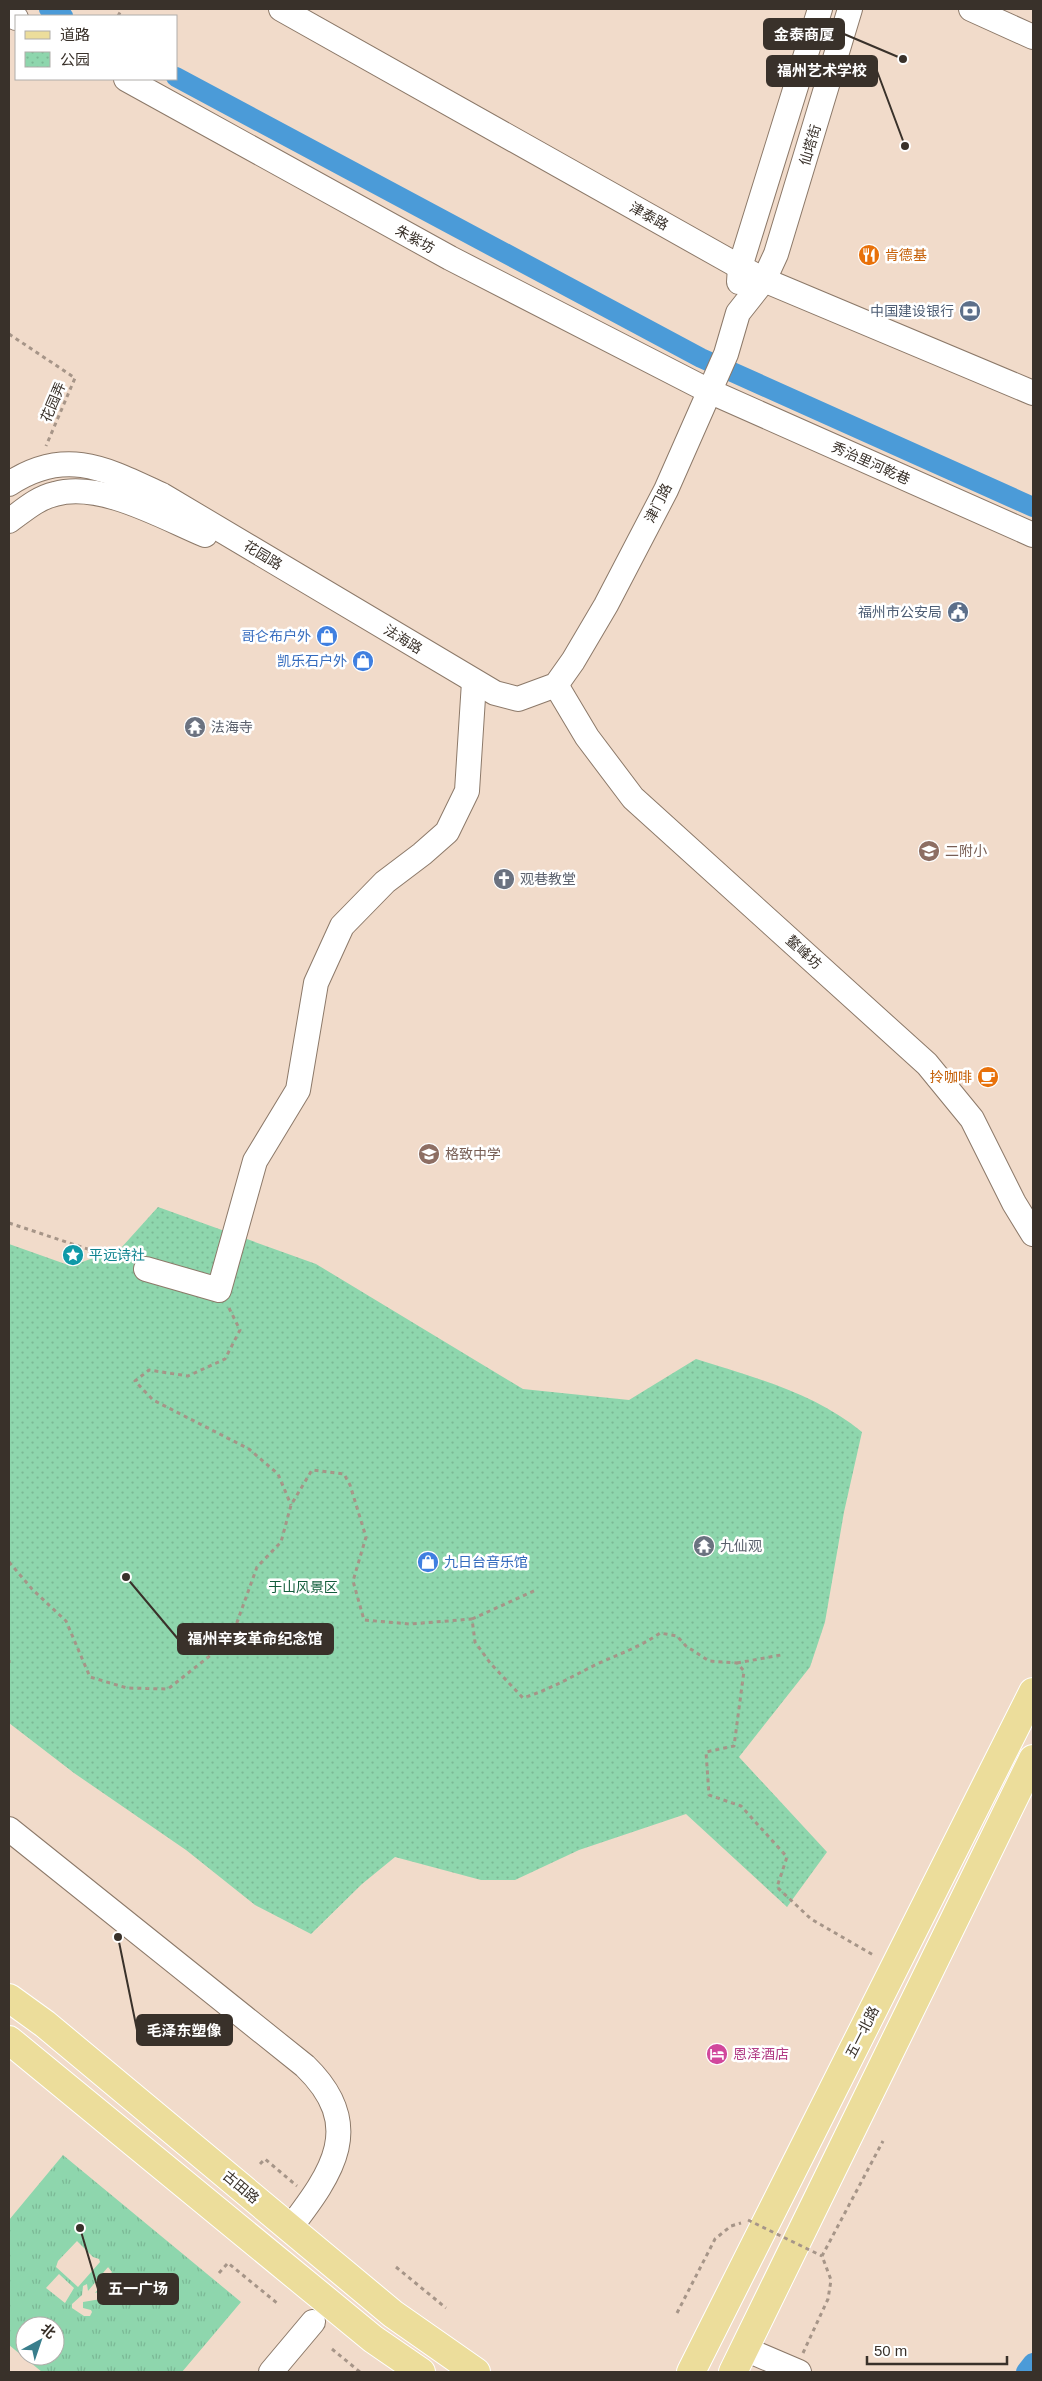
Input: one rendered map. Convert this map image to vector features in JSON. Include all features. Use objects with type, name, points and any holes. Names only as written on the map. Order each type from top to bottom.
[{"type":"main road","name":"五一北路","points":[[691,2372],[1033,1692]]},
{"type":"main road","points":[[739,2360],[1033,1759]]},
{"type":"main road","name":"古田路","points":[[9,1998],[44,2024],[393,2314],[476,2372]]},
{"type":"main road","points":[[9,2040],[373,2339],[421,2372]]},
{"type":"street","name":"津泰路","points":[[281,9],[764,280],[1033,393]]},
{"type":"street","points":[[738,312],[740,267],[820,9]]},
{"type":"street","name":"仙塔街","points":[[764,280],[778,245],[850,9]]},
{"type":"street","points":[[971,9],[1033,37]]},
{"type":"street","name":"朱紫坊","points":[[128,80],[450,258],[709,391]]},
{"type":"street","name":"津门路","points":[[556,685],[574,661],[606,605],[666,490],[726,354],[738,312],[764,280]]},
{"type":"street","name":"秀治里河乾巷","points":[[709,391],[1033,535]]},
{"type":"street","name":"花园路","points":[[16,479],[60,465],[79,465],[105,469],[162,495],[292,572]]},
{"type":"street","name":"花园路","points":[[9,521],[40,499],[56,493],[100,494],[119,499],[292,572]]},
{"type":"street","name":"法海路","points":[[292,572],[495,693],[518,699],[556,685]]},
{"type":"street","points":[[146,1269],[218,1290],[255,1161],[298,1090],[316,983],[342,926],[385,882],[447,832],[467,792],[474,682]]},
{"type":"street","name":"鳌峰坊","points":[[556,685],[587,737],[633,798],[927,1064],[972,1119],[1014,1203],[1033,1234]]},
{"type":"street","points":[[9,1829],[305,2066],[322,2082],[331,2098],[340,2135],[330,2167],[309,2204],[290,2228]]},
{"type":"street","points":[[271,2372],[313,2322]]},
{"type":"street","points":[[739,2360],[796,2371]]},
{"type":"path","name":"花园弄","points":[[9,334],[75,378],[39,461],[16,479]]},
{"type":"path","points":[[9,1223],[146,1269]]},
{"type":"path","points":[[218,1290],[240,1330],[224,1359],[188,1376],[148,1370],[135,1381],[153,1400],[249,1448],[278,1474],[291,1505]]},
{"type":"path","points":[[9,1562],[32,1589],[66,1621],[90,1676],[127,1688],[168,1689],[231,1639],[257,1567],[281,1542],[291,1505],[312,1470],[344,1474],[350,1485],[366,1537],[353,1581],[364,1620],[410,1624],[472,1619],[536,1590]]},
{"type":"path","points":[[472,1619],[474,1642],[491,1664],[523,1698],[550,1689],[598,1664],[644,1644],[660,1633],[677,1636],[686,1646],[709,1661],[738,1663],[782,1655]]},
{"type":"path","points":[[738,1663],[744,1671],[734,1746],[706,1752],[709,1795],[741,1806],[787,1857],[777,1887],[811,1919],[895,1967]]},
{"type":"path","points":[[822,2256],[883,2141]]},
{"type":"path","points":[[260,2164],[265,2159],[302,2190]]},
{"type":"path","points":[[677,2313],[715,2239],[731,2226],[748,2220],[753,2212]]},
{"type":"path","points":[[748,2220],[822,2256],[831,2280],[828,2299],[796,2371]]},
{"type":"path","points":[[219,2274],[228,2263],[277,2303]]},
{"type":"path","points":[[396,2267],[446,2308]]},
{"type":"path","points":[[332,2349],[360,2372]]},
{"type":"green space","name":"于山风景区","points":[[158,1207],[316,1264],[523,1389],[629,1400],[696,1359],[761,1380],[804,1397],[844,1418],[862,1432],[844,1512],[825,1622],[810,1667],[739,1757],[827,1852],[787,1907],[686,1814],[579,1850],[515,1880],[481,1880],[395,1857],[362,1884],[311,1934],[255,1905],[186,1850],[74,1773],[9,1723],[9,1244],[71,1266],[121,1248]]},
{"type":"green space","points":[[63,2155],[241,2302],[182,2372],[42,2372],[35,2366],[65,2366],[65,2316],[15,2316],[15,2350],[9,2345],[9,2220]],"holes":[[[77,2241],[93,2257],[99,2259],[100,2262],[78,2287],[56,2267],[58,2261]],[[108,2267],[112,2272],[95,2293],[106,2290],[113,2292],[114,2299],[112,2302],[101,2299],[83,2302],[83,2308],[92,2312],[90,2316],[84,2316],[72,2308],[72,2304],[82,2295],[83,2286],[87,2284],[88,2291]],[[59,2274],[74,2288],[65,2303],[46,2288]]]},
{"type":"waterway","points":[[49,9],[61,15]]},
{"type":"waterway","points":[[178,78],[701,358],[1033,507]]},
{"type":"waterway","points":[[1026,2372],[1033,2363]]},
{"type":"place","name":"金泰商厦","points":[[903,59]]},
{"type":"place","name":"福州艺术学校","points":[[905,146]]},
{"type":"place","name":"肯德基","points":[[869,255]]},
{"type":"place","name":"中国建设银行","points":[[970,311]]},
{"type":"place","name":"福州市公安局","points":[[958,612]]},
{"type":"place","name":"哥仑布户外","points":[[327,636]]},
{"type":"place","name":"凯乐石户外","points":[[363,661]]},
{"type":"place","name":"法海寺","points":[[195,727]]},
{"type":"place","name":"二附小","points":[[929,851]]},
{"type":"place","name":"观巷教堂","points":[[504,879]]},
{"type":"place","name":"拎咖啡","points":[[988,1077]]},
{"type":"place","name":"格致中学","points":[[429,1154]]},
{"type":"place","name":"平远诗社","points":[[73,1255]]},
{"type":"place","name":"九仙观","points":[[704,1546]]},
{"type":"place","name":"九日台音乐馆","points":[[428,1562]]},
{"type":"place","name":"福州辛亥革命纪念馆","points":[[126,1577]]},
{"type":"place","name":"毛泽东塑像","points":[[118,1937]]},
{"type":"place","name":"恩泽酒店","points":[[717,2054]]},
{"type":"place","name":"五一广场","points":[[80,2228]]}]
